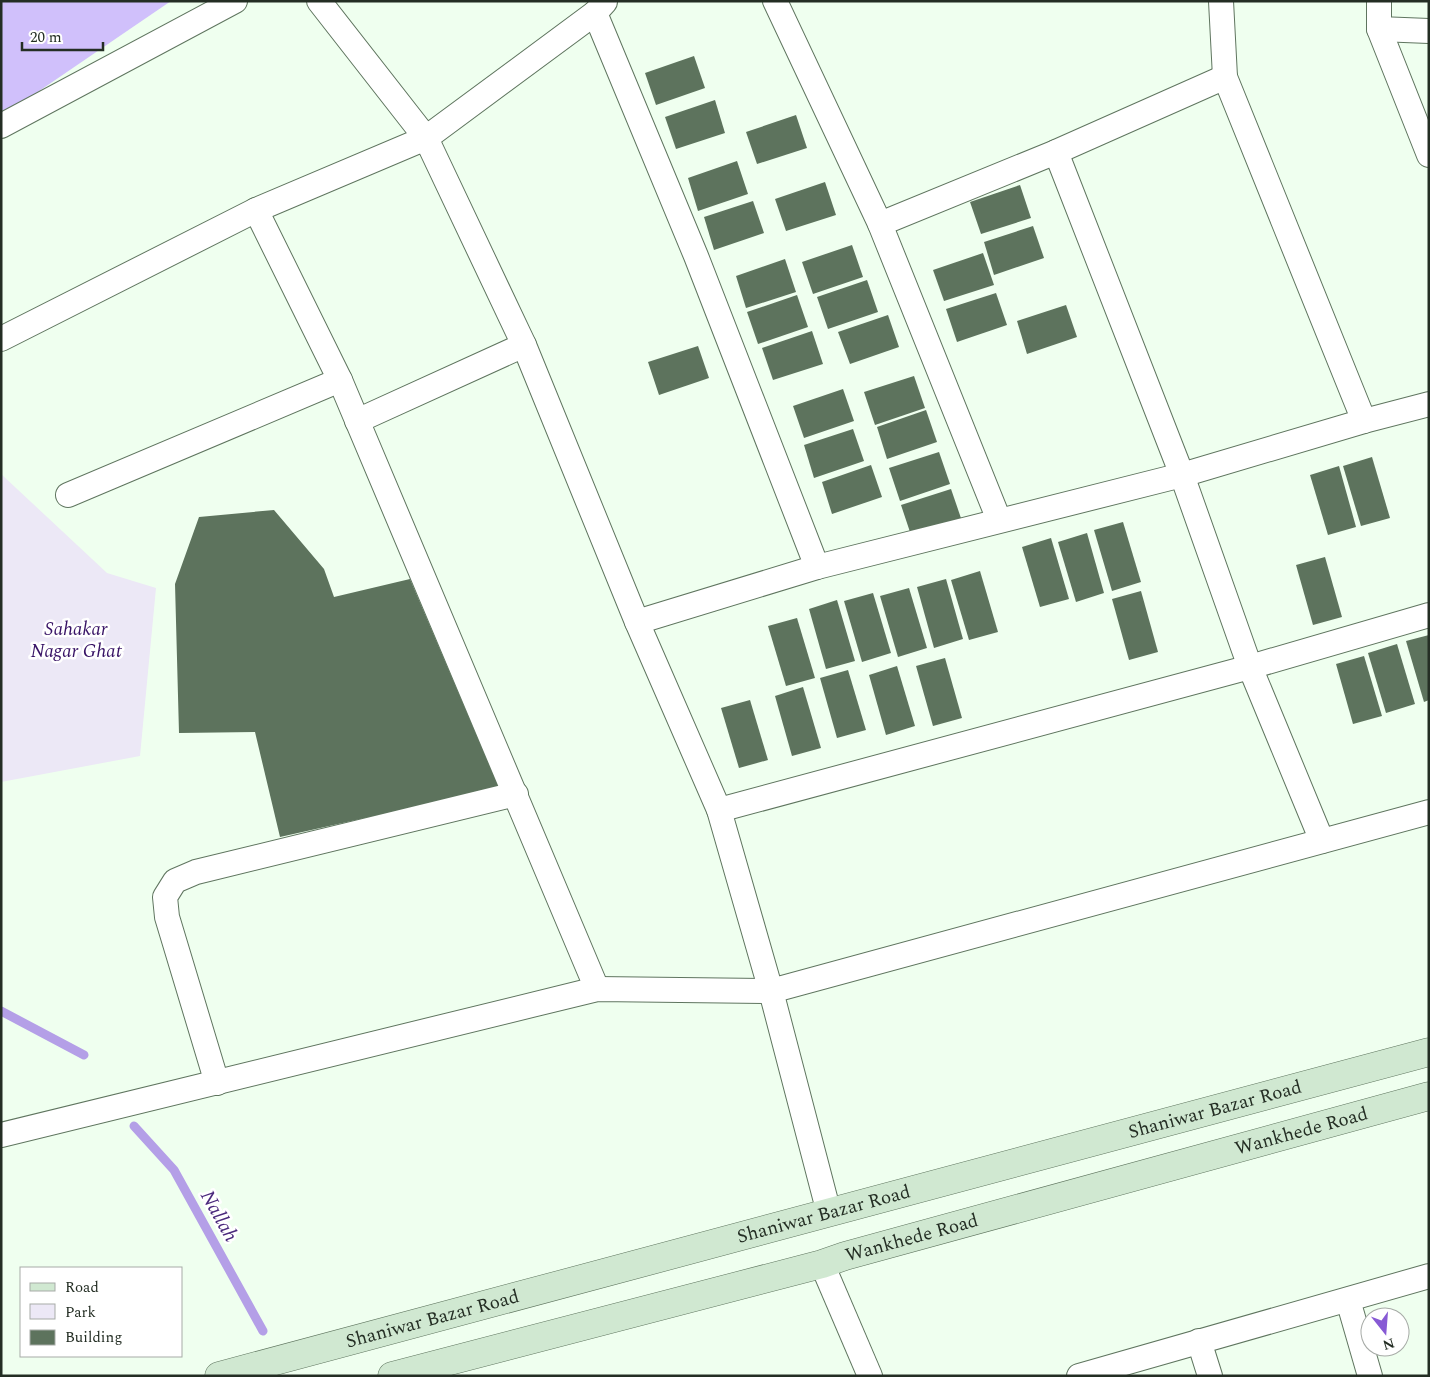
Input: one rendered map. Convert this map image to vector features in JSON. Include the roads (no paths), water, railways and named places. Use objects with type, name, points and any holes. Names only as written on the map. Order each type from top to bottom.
[{"type":"main road","name":"Shaniwar Bazar Road","points":[[219,1376],[1429,1052]]},
{"type":"main road","name":"Wankhede Road","points":[[392,1376],[822,1264],[845,1256],[1429,1096]]},
{"type":"street","points":[[1,126],[235,1]]},
{"type":"street","points":[[319,1],[426,138],[524,345],[637,622],[720,810],[771,991],[828,1213]]},
{"type":"street","points":[[775,1],[880,224],[999,520]]},
{"type":"street","points":[[1221,1],[1225,77],[1364,421]]},
{"type":"street","points":[[1379,1],[1379,29],[1429,155]]},
{"type":"street","points":[[1,339],[256,210],[426,138],[600,7],[817,567]]},
{"type":"street","points":[[1379,29],[1429,31]]},
{"type":"street","points":[[880,224],[1056,152],[1225,77]]},
{"type":"street","points":[[1056,152],[1182,476],[1250,667],[1322,841]]},
{"type":"street","points":[[256,210],[340,380],[597,989]]},
{"type":"street","points":[[357,421],[524,345]]},
{"type":"street","points":[[68,494],[340,380]]},
{"type":"street","points":[[637,622],[817,567],[999,520],[1182,476],[1364,421],[1429,404]]},
{"type":"street","points":[[720,810],[1250,667],[1429,615]]},
{"type":"street","points":[[217,1083],[167,917],[166,897],[175,881],[196,872],[516,794]]},
{"type":"street","points":[[1,1135],[597,989],[771,991],[1429,812]]},
{"type":"street","points":[[822,1264],[870,1376]]},
{"type":"street","points":[[1079,1376],[1429,1276]]},
{"type":"street","points":[[1348,1300],[1370,1376]]},
{"type":"street","points":[[1199,1341],[1210,1376]]},
{"type":"waterway","points":[[1,1011],[84,1055]]},
{"type":"waterway","name":"Nallah","points":[[134,1126],[174,1170],[263,1331]]},
{"type":"park label","name":"Sahakar Nagar Ghat","points":[[76,640]]}]
